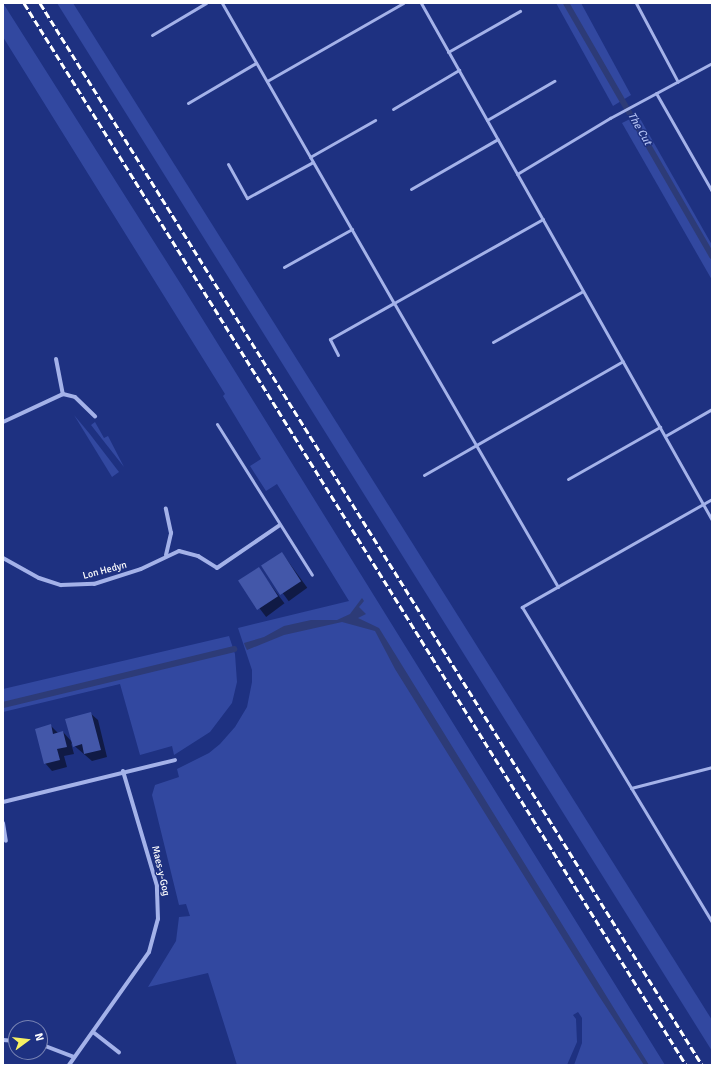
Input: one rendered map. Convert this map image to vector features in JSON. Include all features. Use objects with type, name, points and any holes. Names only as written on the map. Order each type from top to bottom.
[{"type":"street","points":[[56,359],[62,394]]},
{"type":"street","points":[[3,422],[62,394],[75,397],[95,416]]},
{"type":"street","points":[[166,509],[171,533],[166,555]]},
{"type":"street","name":"Lon Hedyn","points":[[3,558],[40,578],[60,585],[76,586],[94,584],[123,575],[166,555],[184,551],[206,560],[216,568],[280,525]]},
{"type":"street","points":[[3,802],[123,771],[175,760]]},
{"type":"street","name":"Maes-y-Gog","points":[[69,1065],[149,952],[158,919],[157,886],[123,771]]},
{"type":"street","points":[[3,823],[6,840]]},
{"type":"street","points":[[93,1032],[119,1052]]},
{"type":"street","points":[[48,1047],[74,1057]]},
{"type":"lane","points":[[152,35],[206,3]]},
{"type":"lane","points":[[222,3],[558,587]]},
{"type":"lane","points":[[267,81],[403,3]]},
{"type":"lane","points":[[421,3],[712,520]]},
{"type":"lane","points":[[636,3],[678,82]]},
{"type":"lane","points":[[448,52],[520,11]]},
{"type":"lane","points":[[188,103],[256,63]]},
{"type":"lane","points":[[518,174],[610,118],[712,63]]},
{"type":"lane","points":[[393,109],[459,70]]},
{"type":"lane","points":[[487,120],[554,81]]},
{"type":"lane","points":[[656,93],[712,191]]},
{"type":"lane","points":[[310,157],[375,120]]},
{"type":"lane","points":[[411,189],[498,139]]},
{"type":"lane","points":[[228,164],[247,198],[313,162]]},
{"type":"lane","points":[[338,355],[330,339],[543,219]]},
{"type":"lane","points":[[284,267],[352,229]]},
{"type":"lane","points":[[493,342],[583,291]]},
{"type":"lane","points":[[424,475],[623,362]]},
{"type":"lane","points":[[665,436],[712,409]]},
{"type":"lane","points":[[217,424],[312,575]]},
{"type":"lane","points":[[568,479],[660,427]]},
{"type":"lane","points":[[712,499],[522,607],[712,922]]},
{"type":"lane","points":[[631,788],[712,767]]},
{"type":"shaded area","points":[[3,3],[182,286],[665,1065],[574,1065],[582,1043],[582,1018],[578,1012],[573,1015],[576,1019],[577,1042],[567,1065],[237,1065],[208,973],[148,987],[176,941],[179,917],[190,916],[186,904],[179,905],[152,795],[155,785],[179,777],[177,769],[209,753],[220,744],[235,727],[247,707],[252,682],[252,670],[238,628],[349,601],[277,484],[266,491],[250,466],[261,459],[223,396],[225,394],[3,37]]},
{"type":"shaded area","points":[[57,3],[73,3],[712,1020],[712,1051]]},
{"type":"shaded area","points":[[556,3],[581,3],[631,95],[613,106]]},
{"type":"shaded area","points":[[638,115],[712,245],[712,280],[622,123]]},
{"type":"shaded area","points":[[74,415],[119,472],[112,477]]},
{"type":"shaded area","points":[[95,422],[104,438],[108,436],[124,467],[91,425]]},
{"type":"shaded area","points":[[362,598],[364,601],[359,607],[366,614],[358,618],[379,628],[649,1065],[644,1065],[597,993],[395,669],[375,631],[342,622],[284,635],[247,650],[245,646],[244,643],[264,637],[284,626],[311,620],[337,620],[350,614]]},
{"type":"shaded area","points":[[229,636],[235,654],[237,682],[232,703],[210,732],[174,755],[172,746],[140,755],[120,684],[3,712],[3,689]]},
{"type":"building","points":[[282,552],[301,581],[280,595],[261,566]]},
{"type":"building","points":[[259,567],[278,596],[257,610],[238,581]]},
{"type":"building","points":[[91,712],[101,750],[84,754],[82,744],[73,747],[65,719]]},
{"type":"building","points":[[51,724],[53,734],[63,731],[67,747],[57,749],[60,760],[44,764],[35,729]]},
{"type":"waterway","name":"The Cut","points":[[566,3],[712,256]]},
{"type":"waterway","points":[[3,705],[234,649]]},
{"type":"railway","points":[[24,3],[686,1065]]},
{"type":"railway","points":[[40,3],[702,1065]]}]
